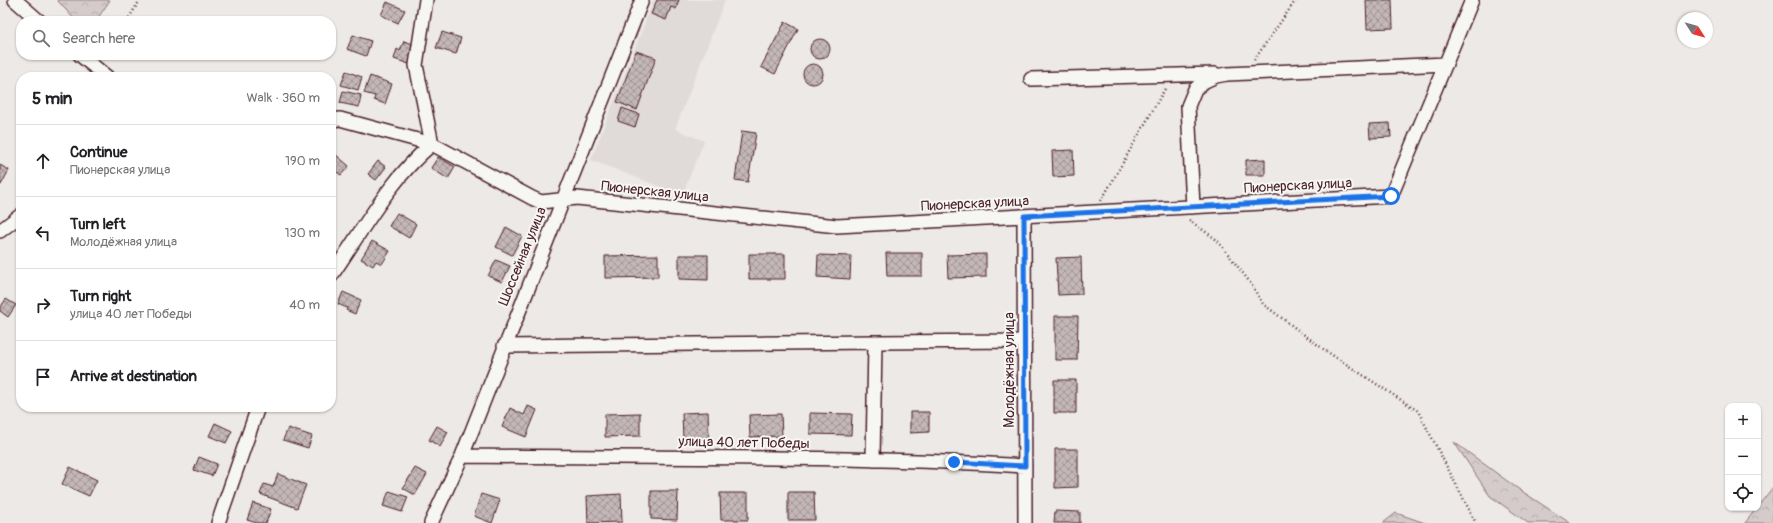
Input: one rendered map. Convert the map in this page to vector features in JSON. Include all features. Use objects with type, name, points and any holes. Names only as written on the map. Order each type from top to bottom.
[{"type":"street","points":[[15,0],[33,16]]},
{"type":"street","points":[[336,269],[397,180],[414,159],[432,144],[416,65],[426,0]]},
{"type":"street","name":"Шоссейная улица","points":[[431,523],[462,456],[561,201],[642,0]]},
{"type":"street","points":[[1031,80],[1227,74],[1446,64],[1472,0]]},
{"type":"street","points":[[86,60],[101,72]]},
{"type":"street","name":"Пионерская улица","points":[[336,119],[340,119],[432,144],[541,202],[561,201],[577,198],[837,226],[1391,196],[1446,64]]},
{"type":"street","points":[[1193,207],[1188,106],[1195,89],[1205,81],[1216,76],[1227,74]]},
{"type":"street","name":"Молодёжная улица","points":[[1024,216],[1025,523]]},
{"type":"street","points":[[0,231],[16,219]]},
{"type":"street","points":[[504,346],[1025,341]]},
{"type":"street","points":[[873,460],[875,342]]},
{"type":"street","points":[[218,523],[256,412]]},
{"type":"street","name":"улица 40 лет Победы","points":[[462,456],[873,460],[1025,466]]},
{"type":"path","points":[[130,16],[140,0]]},
{"type":"path","points":[[1245,73],[1296,0]]},
{"type":"path","points":[[1095,212],[1172,76]]},
{"type":"path","points":[[1172,208],[1217,240],[1249,281],[1263,304],[1326,350],[1418,411],[1476,523]]},
{"type":"shaded area","points":[[654,0],[725,0],[675,129],[704,141],[682,195],[591,160]]},
{"type":"green space","points":[[57,0],[110,0],[99,16],[71,16]]},
{"type":"green space","points":[[1454,442],[1514,486],[1570,523],[1528,523],[1490,496]]},
{"type":"green space","points":[[1773,487],[1773,523],[1745,523],[1754,511],[1761,511],[1761,502]]},
{"type":"green space","points":[[1396,513],[1425,523],[1383,523]]},
{"type":"building","points":[[657,0],[679,0],[676,9],[671,7],[666,20],[651,14]]},
{"type":"building","points":[[1366,0],[1392,0],[1393,28],[1367,29]]},
{"type":"building","points":[[387,2],[405,10],[398,23],[381,15]]},
{"type":"building","points":[[785,22],[798,29],[775,74],[761,67]]},
{"type":"building","points":[[442,32],[461,38],[456,54],[436,48]]},
{"type":"building","points":[[353,35],[371,41],[366,56],[347,49]]},
{"type":"building","points":[[816,39],[824,39],[830,45],[830,53],[824,59],[816,59],[810,53],[810,45]]},
{"type":"building","points":[[404,41],[416,45],[409,64],[394,59],[397,49],[400,51]]},
{"type":"building","points":[[636,51],[656,58],[637,110],[617,102]]},
{"type":"building","points":[[813,64],[820,67],[823,74],[820,81],[813,84],[806,81],[803,74],[806,67]]},
{"type":"building","points":[[346,71],[362,77],[358,90],[341,85]]},
{"type":"building","points":[[370,76],[392,84],[385,104],[374,100],[375,96],[364,93]]},
{"type":"building","points":[[343,91],[361,95],[359,107],[340,103]]},
{"type":"building","points":[[622,108],[639,114],[635,127],[618,121]]},
{"type":"building","points":[[1390,123],[1391,137],[1370,138],[1369,124]]},
{"type":"building","points":[[742,131],[756,133],[748,182],[735,180]]},
{"type":"building","points":[[1073,150],[1074,176],[1053,177],[1052,151]]},
{"type":"building","points":[[336,155],[349,166],[341,175],[336,172]]},
{"type":"building","points":[[438,157],[455,167],[448,179],[431,168]]},
{"type":"building","points":[[1265,159],[1265,175],[1246,175],[1246,160]]},
{"type":"building","points":[[378,161],[386,167],[376,180],[368,174]]},
{"type":"building","points":[[0,165],[9,170],[1,185],[0,185]]},
{"type":"building","points":[[397,213],[416,224],[409,238],[389,226]]},
{"type":"building","points":[[506,227],[522,236],[512,255],[496,247]]},
{"type":"building","points":[[372,241],[390,251],[382,264],[376,261],[373,266],[361,259]]},
{"type":"building","points":[[886,253],[922,253],[922,276],[887,276]]},
{"type":"building","points":[[749,254],[785,254],[785,279],[749,279]]},
{"type":"building","points":[[986,254],[986,277],[948,278],[947,255]]},
{"type":"building","points":[[658,255],[658,277],[605,278],[605,256]]},
{"type":"building","points":[[679,255],[708,255],[708,280],[679,279]]},
{"type":"building","points":[[818,255],[851,256],[850,279],[817,277]]},
{"type":"building","points":[[1081,257],[1082,294],[1058,295],[1056,258]]},
{"type":"building","points":[[496,260],[510,266],[502,282],[488,276]]},
{"type":"building","points":[[343,292],[361,300],[355,314],[338,304]]},
{"type":"building","points":[[6,299],[16,305],[8,317],[0,311],[0,308]]},
{"type":"building","points":[[1055,316],[1078,316],[1077,360],[1055,360]]},
{"type":"building","points":[[1054,380],[1076,380],[1076,413],[1054,413]]},
{"type":"building","points":[[528,406],[537,410],[526,437],[502,427],[510,408],[524,415]]},
{"type":"building","points":[[708,412],[709,438],[683,438],[682,413]]},
{"type":"building","points":[[910,412],[929,412],[929,432],[910,433]]},
{"type":"building","points":[[640,413],[640,436],[605,437],[605,414]]},
{"type":"building","points":[[810,413],[852,414],[851,435],[810,434]]},
{"type":"building","points":[[781,414],[782,436],[750,437],[749,415]]},
{"type":"building","points":[[215,423],[232,431],[226,443],[209,436]]},
{"type":"building","points":[[437,426],[448,432],[440,447],[429,440]]},
{"type":"building","points":[[288,428],[312,436],[308,448],[283,440]]},
{"type":"building","points":[[1055,449],[1078,449],[1078,487],[1055,488]]},
{"type":"building","points":[[199,457],[217,464],[212,476],[194,470]]},
{"type":"building","points":[[70,467],[97,480],[89,496],[62,484]]},
{"type":"building","points":[[415,468],[427,474],[415,495],[403,488]]},
{"type":"building","points":[[278,474],[306,485],[297,508],[260,494],[264,484],[273,487]]},
{"type":"building","points":[[389,491],[408,497],[402,512],[383,506]]},
{"type":"building","points":[[651,491],[678,491],[677,520],[651,519]]},
{"type":"building","points":[[788,492],[814,492],[815,520],[788,520]]},
{"type":"building","points":[[720,493],[748,493],[748,520],[721,520]]},
{"type":"building","points":[[481,494],[500,500],[492,523],[474,516]]},
{"type":"building","points":[[621,494],[622,522],[588,523],[587,496]]},
{"type":"building","points":[[253,503],[271,509],[266,523],[257,523],[247,520]]},
{"type":"building","points":[[1055,511],[1080,512],[1080,523],[1054,523]]},
{"type":"route","points":[[954,462],[1025,466],[1024,216],[1391,196]]}]
